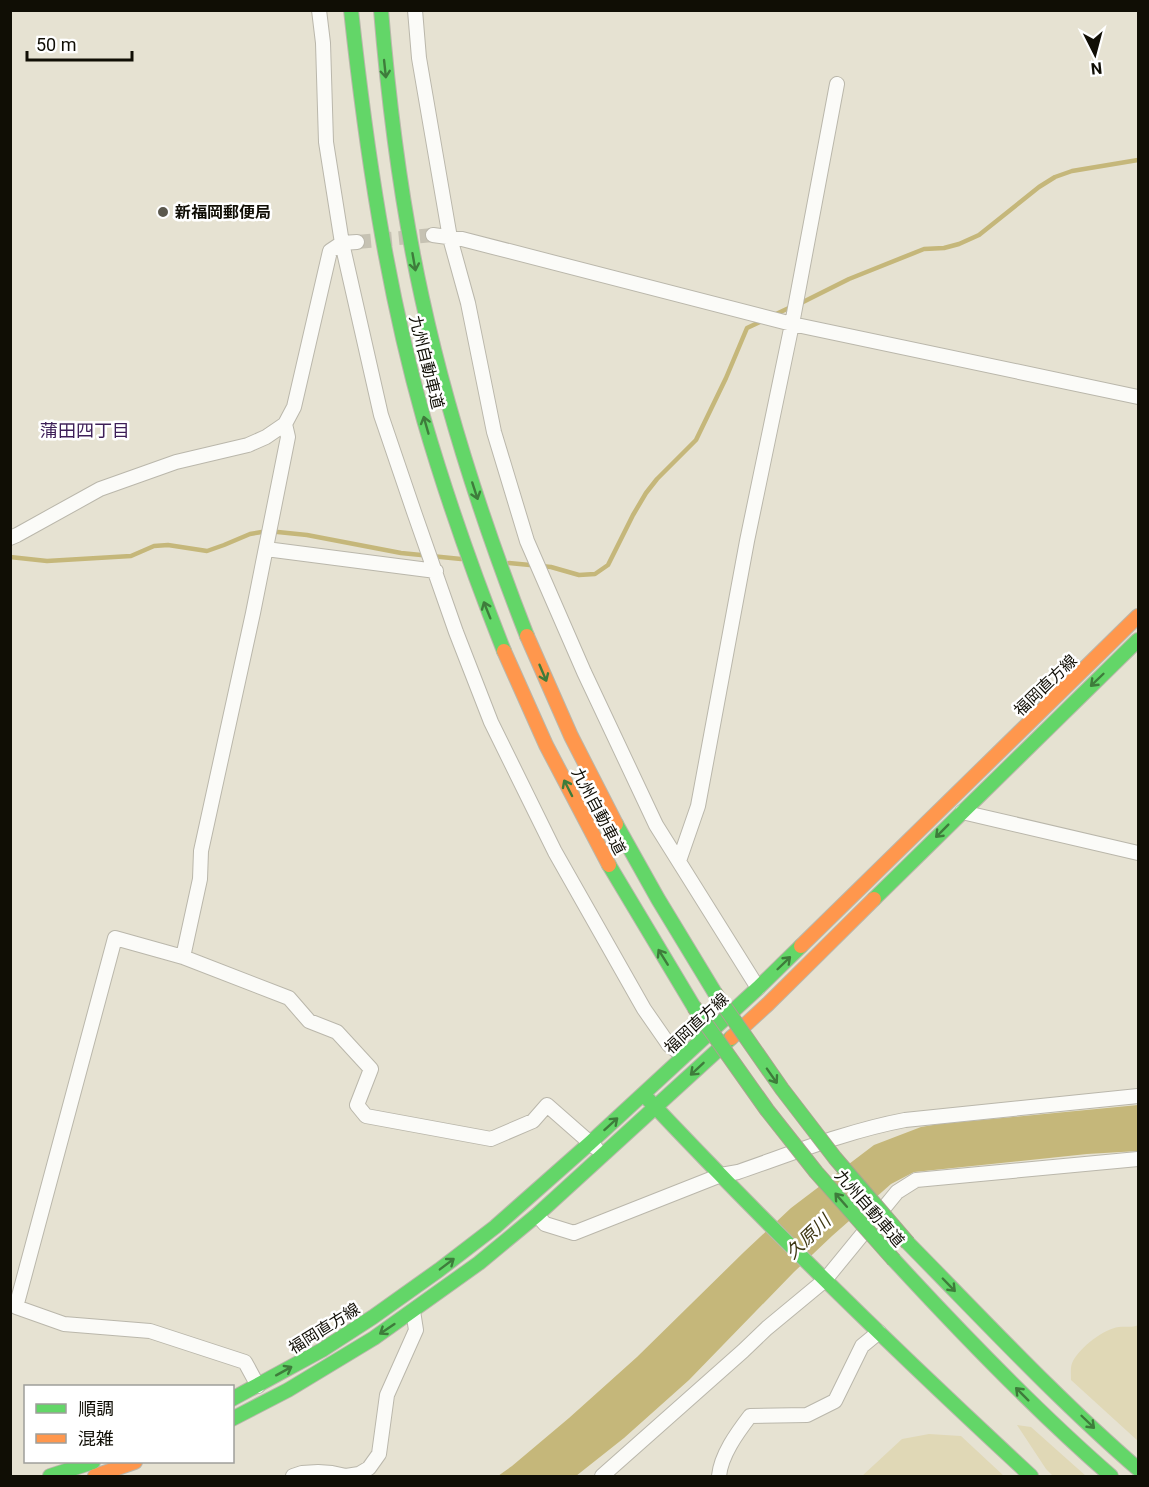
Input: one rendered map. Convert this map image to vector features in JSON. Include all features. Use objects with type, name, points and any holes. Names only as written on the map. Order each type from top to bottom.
[{"type":"main road","name":"九州自動車道","points":[[351,10],[357,76],[389,278],[404,345],[437,463],[477,585],[505,655],[546,746],[584,820],[618,882],[694,1007],[767,1110],[816,1172],[894,1260],[991,1363],[1059,1430],[1111,1476]]},
{"type":"main road","name":"九州自動車道","points":[[381,10],[385,71],[416,273],[451,411],[477,498],[531,646],[570,735],[606,807],[677,932],[715,993],[788,1098],[835,1158],[908,1243],[1024,1361],[1138,1469]]},
{"type":"main road","name":"福岡直方線","points":[[234,1398],[322,1350],[373,1317],[495,1227],[758,988],[1138,616]]},
{"type":"main road","name":"福岡直方線","points":[[234,1418],[298,1384],[374,1338],[479,1263],[537,1215],[768,1004],[1138,639]]},
{"type":"main road","points":[[643,1094],[825,1280],[1030,1476]]},
{"type":"main road","points":[[50,1476],[87,1463]]},
{"type":"main road","points":[[95,1476],[130,1463]]},
{"type":"street","points":[[319,10],[323,43],[326,142],[342,243],[381,415],[456,632],[491,722],[555,852],[644,1009],[669,1045],[684,1056]]},
{"type":"street","points":[[415,10],[420,69],[450,238],[468,303],[494,432],[527,541],[584,672],[656,825],[758,988]]},
{"type":"street","points":[[679,861],[698,806],[747,541],[792,324],[837,84]]},
{"type":"street","points":[[433,235],[462,239],[792,324],[1138,397]]},
{"type":"street","points":[[10,538],[100,489],[176,462],[249,445],[285,424],[294,407],[330,251],[342,243],[357,242]]},
{"type":"street","points":[[183,957],[200,879],[201,851],[253,614],[288,437],[285,424]]},
{"type":"street","points":[[266,549],[436,571]]},
{"type":"street","points":[[962,812],[1138,853]]},
{"type":"street","points":[[258,1386],[246,1362],[150,1331],[64,1324],[16,1307],[115,938],[183,957],[289,998],[309,1021],[337,1032],[371,1069],[357,1105],[366,1116],[491,1138],[533,1121],[547,1105],[604,1154]]},
{"type":"street","points":[[537,1215],[545,1224],[574,1233],[722,1175],[738,1172],[876,1125],[904,1120],[1138,1096]]},
{"type":"street","points":[[602,1476],[767,1328],[825,1280],[897,1192],[916,1180],[1138,1159]]},
{"type":"street","points":[[293,1476],[318,1472],[346,1476],[359,1474],[369,1468],[379,1454],[387,1395],[416,1330],[413,1311]]},
{"type":"street","points":[[720,1476],[725,1456],[750,1416],[807,1415],[835,1401],[862,1346],[879,1332]]},
{"type":"shaded area","points":[[1138,1325],[1138,1441],[1071,1380],[1071,1365],[1081,1350],[1106,1331]]},
{"type":"shaded area","points":[[1017,1425],[1031,1427],[1086,1476],[1053,1476]]},
{"type":"shaded area","points":[[929,1434],[961,1436],[1004,1476],[862,1476],[902,1439]]},
{"type":"water","name":"久原川","points":[[1138,1105],[1138,1151],[914,1172],[891,1184],[794,1272],[689,1380],[624,1438],[576,1476],[498,1476],[569,1418],[637,1357],[791,1208],[874,1145],[921,1127],[939,1124]]},
{"type":"waterway","points":[[799,304],[849,279],[924,249],[944,248],[979,235],[1055,177],[1072,171],[1138,160]]},
{"type":"waterway","points":[[774,315],[791,307]]},
{"type":"waterway","points":[[509,563],[551,567],[579,575],[595,574],[608,565],[646,493],[696,440],[747,328],[764,320]]},
{"type":"waterway","points":[[10,557],[47,561],[131,556],[154,546],[168,545],[207,551],[250,534],[268,531],[307,535],[401,553],[461,559]]},
{"type":"tunnel","points":[[357,242],[433,235]]},
{"type":"traffic: fast","points":[[351,10],[363,113],[379,216],[411,370],[452,508],[504,651]]},
{"type":"traffic: fast","points":[[381,10],[402,191],[432,341],[468,469],[527,636]]},
{"type":"traffic: fast","points":[[874,899],[1138,640]]},
{"type":"traffic: fast","points":[[616,824],[715,993]]},
{"type":"traffic: fast","points":[[609,865],[694,1007]]},
{"type":"traffic: fast","points":[[234,1398],[322,1350],[373,1317],[495,1227],[590,1143],[801,946]]},
{"type":"traffic: fast","points":[[715,993],[782,1089],[835,1158],[908,1243]]},
{"type":"traffic: fast","points":[[694,1007],[767,1110],[816,1172],[894,1260]]},
{"type":"traffic: fast","points":[[234,1418],[288,1390],[374,1338],[479,1263],[537,1215],[731,1038]]},
{"type":"traffic: fast","points":[[644,1095],[834,1289],[1031,1476]]},
{"type":"traffic: fast","points":[[908,1243],[1049,1387],[1138,1469]]},
{"type":"traffic: fast","points":[[894,1260],[1054,1425],[1111,1476]]},
{"type":"traffic: fast","points":[[50,1476],[90,1463]]},
{"type":"traffic: slow","points":[[801,946],[1138,616]]},
{"type":"traffic: slow","points":[[527,636],[571,736],[616,824]]},
{"type":"traffic: slow","points":[[504,651],[546,745],[609,865]]},
{"type":"traffic: slow","points":[[731,1038],[874,899]]},
{"type":"traffic: slow","points":[[95,1476],[132,1463]]},
{"type":"place","name":"新福岡郵便局","points":[[163,212]]},
{"type":"district","name":"蒲田四丁目","points":[[85,431]]}]
